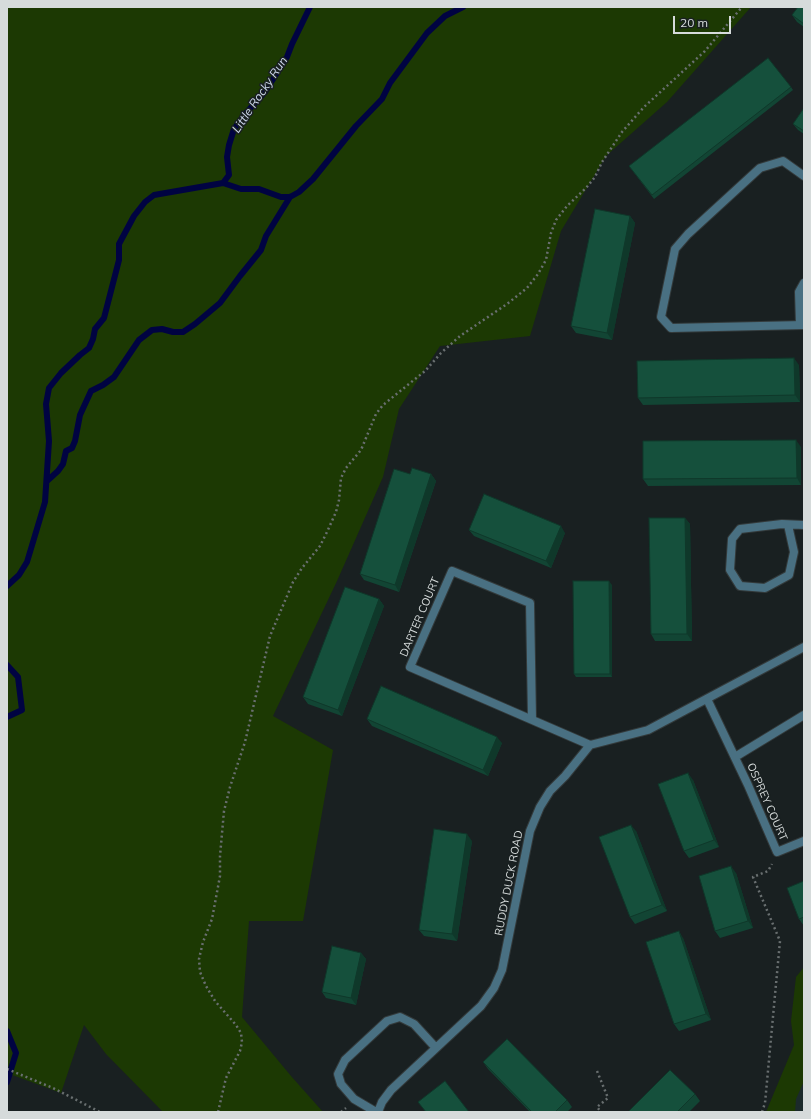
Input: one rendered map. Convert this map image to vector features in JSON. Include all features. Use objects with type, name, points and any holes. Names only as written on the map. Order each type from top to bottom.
[{"type":"street","points":[[804,176],[783,161],[760,168],[688,234],[676,249],[660,317],[671,328],[802,325],[799,292],[804,283]]},
{"type":"street","points":[[788,525],[794,552],[789,575],[765,588],[740,586],[730,570],[732,539],[740,529],[788,525],[804,525]]},
{"type":"street","name":"DARTER COURT","points":[[532,719],[530,603],[452,571],[410,667],[532,719],[590,746]]},
{"type":"street","points":[[590,746],[648,730],[804,647]]},
{"type":"street","name":"OSPREY COURT","points":[[707,699],[777,852],[804,841]]},
{"type":"street","name":"OSPREY COURT","points":[[735,758],[804,715]]},
{"type":"street","name":"RUDDY DUCK ROAD","points":[[377,1112],[382,1102],[392,1090],[481,1006],[494,988],[502,970],[530,831],[540,807],[550,791],[565,776],[590,746]]},
{"type":"street","points":[[377,1112],[354,1099],[341,1084],[338,1074],[345,1060],[387,1021],[400,1017],[414,1024],[436,1048]]},
{"type":"path","points":[[218,1112],[226,1078],[240,1051],[242,1042],[241,1033],[215,1001],[200,972],[200,959],[203,942],[212,919],[220,876],[220,856],[224,811],[230,787],[245,742],[270,636],[294,582],[302,568],[320,546],[336,512],[339,500],[341,478],[346,468],[361,450],[376,414],[383,405],[425,371],[441,353],[460,336],[507,304],[526,288],[538,274],[546,260],[551,233],[556,220],[567,206],[595,177],[602,162],[622,132],[644,108],[705,51],[742,7]]},
{"type":"path","points":[[762,1112],[765,1103],[780,941],[754,877],[768,870],[777,852]]},
{"type":"path","points":[[7,1069],[53,1088],[100,1112]]},
{"type":"path","points":[[597,1071],[608,1098],[597,1107],[601,1112]]},
{"type":"shaded area","points":[[804,1059],[804,1112],[778,1112]]},
{"type":"green space","points":[[7,7],[751,7],[667,102],[606,156],[561,231],[530,336],[440,346],[399,409],[383,477],[337,581],[273,716],[333,750],[303,921],[249,921],[242,1017],[323,1112],[163,1112],[106,1054],[84,1025],[61,1093],[7,1073]]},
{"type":"green space","points":[[804,967],[804,1081],[796,1099],[795,1112],[766,1112],[794,1045],[791,1021],[796,977]]},
{"type":"building","points":[[798,7],[804,7],[804,24],[792,15]]},
{"type":"building","points":[[768,58],[791,87],[652,195],[629,166]]},
{"type":"building","points":[[804,108],[804,131],[793,124]]},
{"type":"building","points":[[595,209],[630,216],[607,333],[571,326]]},
{"type":"building","points":[[794,358],[795,395],[638,398],[637,361]]},
{"type":"building","points":[[796,440],[797,478],[643,479],[643,441]]},
{"type":"building","points":[[412,468],[431,474],[395,585],[360,574],[394,469],[410,474]]},
{"type":"building","points":[[484,494],[561,526],[546,561],[469,530]]},
{"type":"building","points":[[649,518],[685,518],[687,634],[651,634]]},
{"type":"building","points":[[573,581],[609,581],[610,674],[574,674]]},
{"type":"building","points":[[345,587],[379,599],[338,710],[303,697]]},
{"type":"building","points":[[381,686],[497,737],[483,770],[367,719]]},
{"type":"building","points":[[688,773],[714,840],[684,851],[658,784]]},
{"type":"building","points":[[631,825],[662,905],[630,917],[599,837]]},
{"type":"building","points":[[434,829],[467,834],[452,934],[419,930]]},
{"type":"building","points":[[731,866],[748,921],[715,931],[699,876]]},
{"type":"building","points":[[804,881],[804,917],[799,919],[787,888]]},
{"type":"building","points":[[679,931],[706,1014],[674,1024],[646,942]]},
{"type":"building","points":[[332,946],[361,953],[351,998],[322,992]]},
{"type":"building","points":[[507,1039],[567,1100],[555,1112],[532,1112],[483,1062]]},
{"type":"building","points":[[670,1070],[695,1094],[677,1112],[628,1112]]},
{"type":"building","points":[[445,1081],[469,1112],[426,1112],[418,1102]]},
{"type":"waterway","name":"Little Rocky Run","points":[[7,586],[19,575],[27,562],[45,502],[49,441],[46,404],[49,388],[61,373],[89,348],[95,329],[104,318],[119,260],[119,244],[134,216],[145,202],[154,195],[223,183],[229,175],[227,157],[234,129],[245,114],[265,92],[287,57],[310,7]]},
{"type":"waterway","points":[[223,183],[241,189],[259,189],[281,197],[290,197],[299,192],[313,179],[356,126],[382,99],[390,83],[427,33],[445,16],[463,7]]},
{"type":"waterway","points":[[47,481],[63,464],[66,451],[72,448],[75,441],[80,415],[91,391],[114,377],[139,340],[152,330],[162,329],[173,332],[183,332],[220,303],[261,250],[266,236],[290,197]]},
{"type":"waterway","name":"Little Rocky Run","points":[[7,665],[18,677],[22,710],[7,717]]},
{"type":"waterway","name":"Little Rocky Run","points":[[7,1031],[16,1053],[7,1082]]}]
